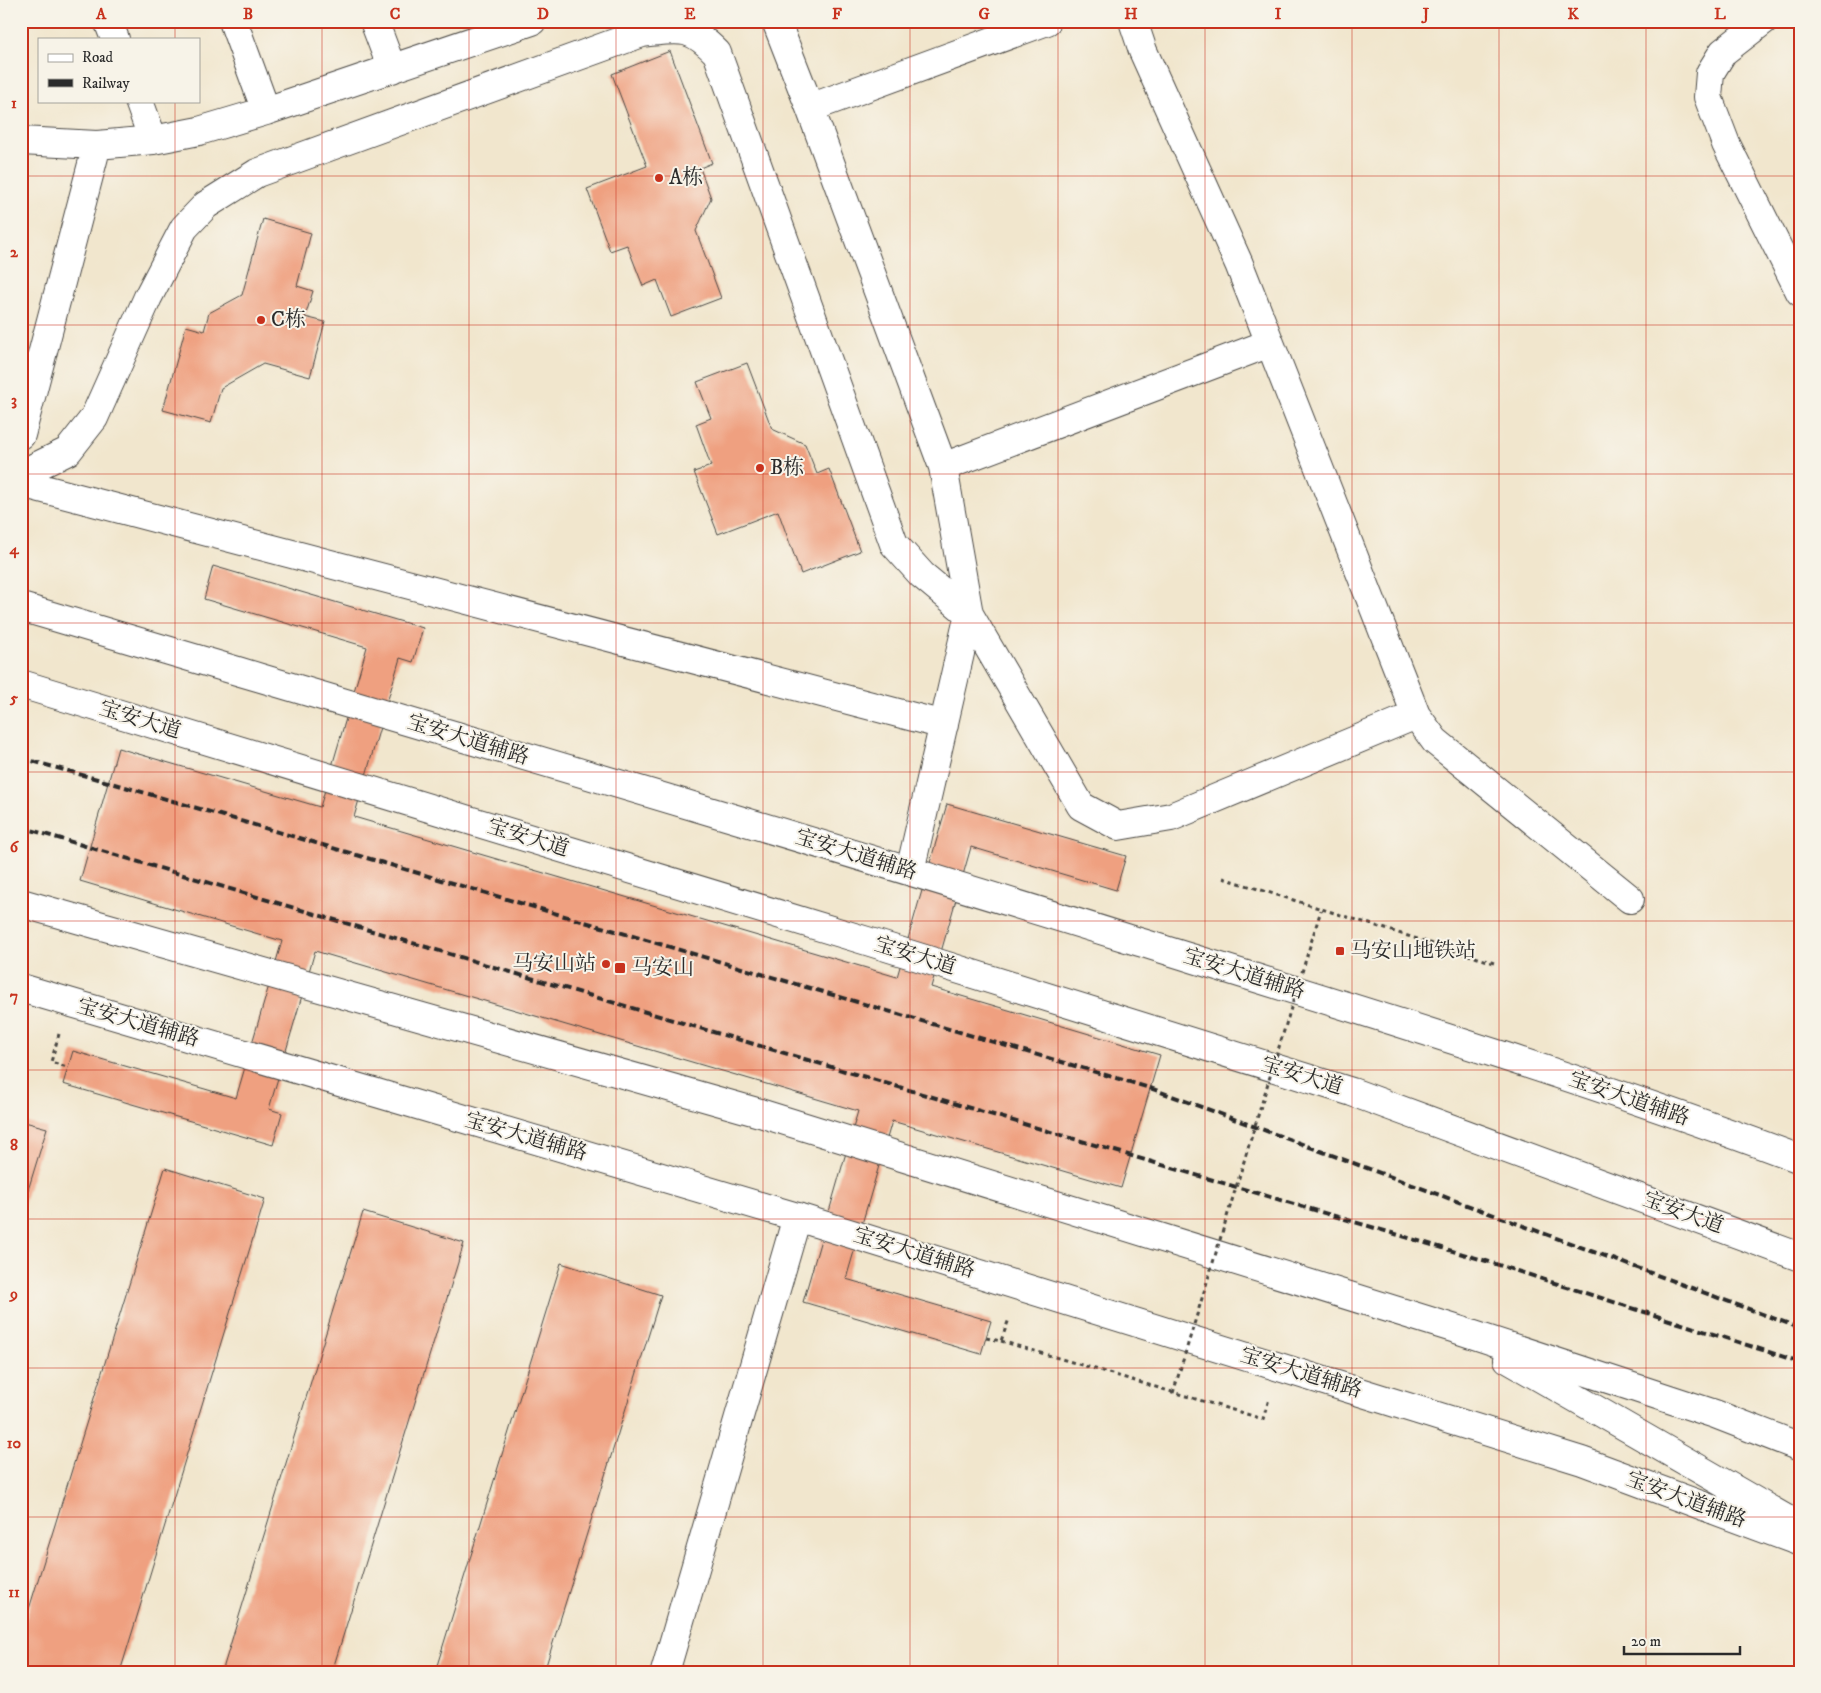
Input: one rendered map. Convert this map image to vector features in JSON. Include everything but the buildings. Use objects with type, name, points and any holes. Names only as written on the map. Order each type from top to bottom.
[{"type":"main road","points":[[108,21],[115,38]]},
{"type":"main road","points":[[233,21],[266,111]]},
{"type":"main road","points":[[374,21],[392,69]]},
{"type":"main road","points":[[21,141],[97,144],[153,140],[199,131],[392,69],[492,28],[532,21]]},
{"type":"main road","points":[[776,21],[943,466],[970,614],[1081,806],[1118,826],[1171,817],[1416,715]]},
{"type":"main road","points":[[810,108],[1047,21]]},
{"type":"main road","points":[[1133,21],[1143,51],[1239,264],[1416,715],[1435,741],[1630,899]]},
{"type":"main road","points":[[1763,21],[1723,52],[1710,73],[1708,97],[1726,144],[1800,292]]},
{"type":"main road","points":[[21,474],[68,451],[94,418],[152,288],[184,228],[206,205],[257,173],[642,33],[682,29],[702,37],[718,53],[894,544],[922,575],[970,614]]},
{"type":"main road","points":[[139,102],[153,140]]},
{"type":"main road","points":[[21,435],[97,144]]},
{"type":"main road","points":[[943,466],[1270,343]]},
{"type":"main road","points":[[21,483],[944,725]]},
{"type":"main road","name":"宝安大道辅路","points":[[21,607],[910,871],[1432,1032],[1800,1158]]},
{"type":"main road","points":[[910,871],[970,614]]},
{"type":"main road","name":"宝安大道","points":[[21,684],[867,941],[1352,1092],[1800,1257]]},
{"type":"main road","points":[[21,904],[760,1113],[1459,1330],[1715,1414],[1800,1447]]},
{"type":"main road","name":"宝安大道辅路","points":[[21,988],[797,1217],[1582,1461],[1800,1542]]},
{"type":"main road","points":[[665,1672],[797,1217]]},
{"type":"main road","points":[[1459,1330],[1800,1527]]},
{"type":"path","points":[[1223,878],[1494,963]]},
{"type":"path","points":[[1173,1393],[1321,910]]},
{"type":"path","points":[[60,1031],[51,1062],[67,1067]]},
{"type":"path","points":[[1001,1341],[1011,1312]]},
{"type":"path","points":[[986,1338],[1263,1419],[1271,1394]]},
{"type":"railway","points":[[21,758],[1150,1088],[1800,1328]]},
{"type":"railway","points":[[21,827],[1483,1260],[1800,1362]]},
{"type":"place","name":"A栋","points":[[659,178]]},
{"type":"place","name":"C栋","points":[[261,320]]},
{"type":"place","name":"B栋","points":[[760,468]]},
{"type":"place","name":"马安山地铁站","points":[[1340,951]]},
{"type":"place","name":"马安山站","points":[[606,964]]},
{"type":"place","name":"马安山","points":[[620,968]]}]
